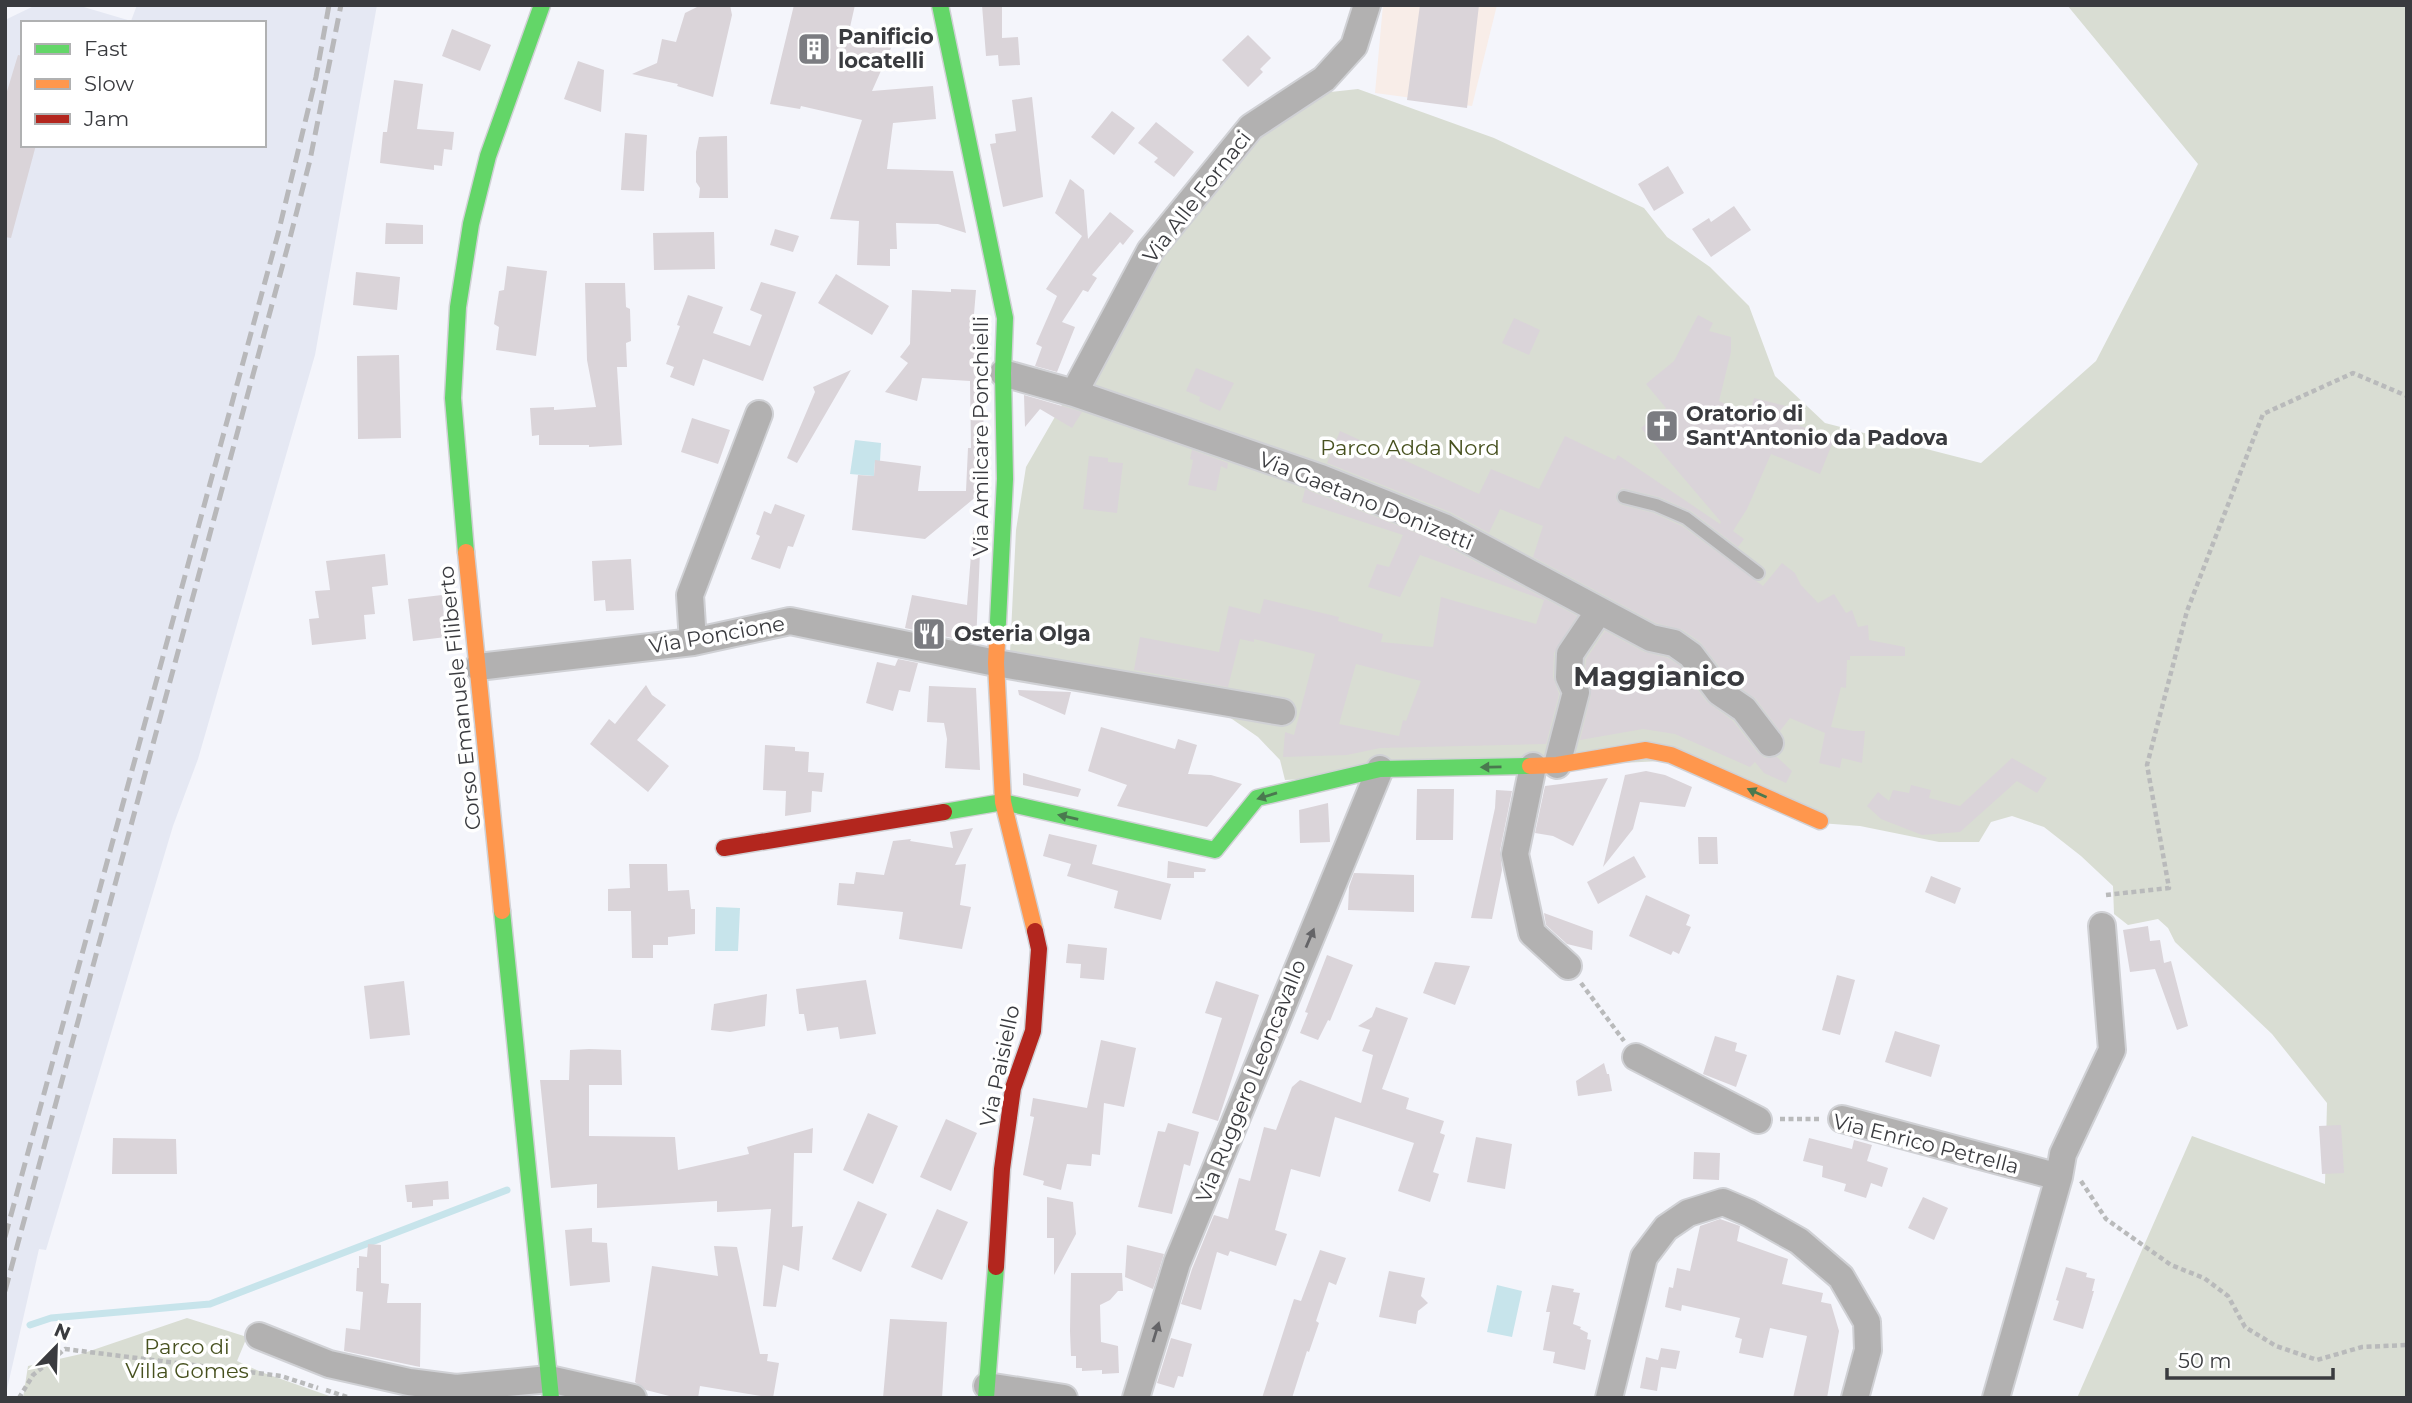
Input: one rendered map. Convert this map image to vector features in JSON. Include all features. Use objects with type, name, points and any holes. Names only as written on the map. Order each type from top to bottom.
[{"type":"street","name":"Corso Emanuele Filiberto","points":[[542,5],[488,156],[471,224],[458,307],[453,398],[550,1388]]},
{"type":"street","name":"Via Amilcare Ponchielli","points":[[940,5],[1005,318],[1005,479],[996,663]]},
{"type":"street","name":"Via Alle Fornaci","points":[[1074,393],[1150,251],[1251,127],[1324,79],[1354,46],[1367,5]]},
{"type":"street","points":[[1003,373],[1074,393]]},
{"type":"street","name":"Via Gaetano Donizetti","points":[[1074,393],[1321,478],[1444,527],[1651,638],[1674,643],[1691,655],[1719,692],[1744,709],[1770,743]]},
{"type":"street","points":[[693,642],[690,595],[759,414]]},
{"type":"street","points":[[1568,965],[1532,933],[1515,854],[1545,765],[1576,692],[1569,677],[1570,653],[1599,611]]},
{"type":"street","name":"Via Poncione","points":[[478,667],[693,642],[790,621],[996,663],[1282,712]]},
{"type":"street","name":"Via Paisiello","points":[[986,1392],[1002,1169],[1013,1088],[1033,1031],[1039,949],[1003,802],[996,663]]},
{"type":"street","points":[[724,848],[1003,802],[1215,850],[1257,798],[1380,769],[1545,765],[1646,750],[1671,755],[1820,821]]},
{"type":"street","name":"Via Ruggero Leoncavallo","points":[[1136,1398],[1177,1263],[1380,769]]},
{"type":"street","points":[[1996,1398],[2061,1166],[2112,1050],[2102,926]]},
{"type":"street","points":[[1636,1057],[1758,1119]]},
{"type":"street","name":"Via Enrico Petrella","points":[[1842,1119],[2061,1166]]},
{"type":"street","points":[[1609,1398],[1644,1257],[1666,1228],[1677,1220],[1688,1213],[1723,1202],[1749,1213],[1798,1241],[1841,1277],[1867,1322],[1868,1350],[1855,1398]]},
{"type":"street","points":[[259,1336],[329,1364],[410,1382],[456,1388],[550,1388],[633,1398]]},
{"type":"street","points":[[986,1392],[1065,1398]]},
{"type":"lane","points":[[1625,496],[1686,518],[1758,573]]},
{"type":"path","points":[[2106,895],[2169,888],[2147,765],[2187,611],[2263,414],[2353,373],[2407,396]]},
{"type":"path","points":[[1568,965],[1636,1057]]},
{"type":"path","name":"Via Enrico Petrella","points":[[1758,1119],[1842,1119]]},
{"type":"path","points":[[2061,1166],[2106,1219],[2171,1265],[2204,1278],[2228,1296],[2245,1327],[2276,1346],[2318,1360],[2362,1347],[2407,1345]]},
{"type":"path","points":[[19,1398],[33,1375],[65,1349],[281,1376],[350,1398]]},
{"type":"shaded area","points":[[36,5],[77,5],[131,21],[137,5],[377,5],[315,355],[198,759],[173,826],[46,1250],[39,1249],[5,1398],[5,20]]},
{"type":"shaded area","points":[[1383,5],[1497,5],[1472,106],[1375,93]]},
{"type":"green space","name":"Parco Adda Nord","points":[[2067,5],[2407,5],[2407,1398],[2077,1398],[2192,1136],[2325,1184],[2327,1103],[2272,1034],[2175,942],[2168,928],[2158,919],[2128,925],[2114,914],[2113,886],[2044,827],[2012,816],[1991,822],[1979,842],[1939,842],[1860,826],[1806,822],[1701,759],[1285,780],[1280,760],[1258,737],[1219,710],[1010,653],[1016,530],[1026,467],[1082,370],[1196,194],[1261,126],[1312,94],[1358,89],[1494,138],[1644,208],[1667,237],[1710,267],[1749,306],[1775,376],[1825,423],[1981,463],[2096,361],[2198,164]]},
{"type":"green space","name":"Parco di Villa Gomes","points":[[187,1318],[247,1337],[237,1361],[335,1398],[23,1398],[28,1366],[81,1354]]},
{"type":"water","points":[[855,440],[881,443],[880,461],[875,461],[874,476],[850,474]]},
{"type":"water","points":[[716,907],[740,908],[738,951],[715,951]]},
{"type":"water","points":[[1497,1285],[1522,1291],[1512,1337],[1487,1332]]},
{"type":"building","points":[[701,5],[730,5],[732,15],[713,97],[677,86],[678,84],[632,74],[657,63],[662,39],[676,42],[685,13]]},
{"type":"building","points":[[794,5],[855,5],[848,36],[892,46],[872,91],[933,86],[936,119],[893,123],[887,169],[953,171],[966,233],[938,224],[896,223],[897,249],[890,249],[890,266],[857,265],[859,221],[830,219],[862,120],[801,106],[800,109],[770,104]]},
{"type":"building","points":[[982,5],[1002,5],[1002,38],[1018,37],[1020,65],[999,66],[998,55],[986,56]]},
{"type":"building","points":[[1420,5],[1479,5],[1467,108],[1407,100]]},
{"type":"building","points":[[452,29],[491,45],[480,71],[442,56]]},
{"type":"building","points":[[1248,35],[1271,58],[1260,69],[1263,72],[1248,87],[1222,60]]},
{"type":"building","points":[[18,55],[21,56],[21,147],[35,147],[11,238],[5,237],[5,98]]},
{"type":"building","points":[[578,61],[604,70],[601,112],[564,99]]},
{"type":"building","points":[[394,80],[423,84],[417,129],[454,132],[452,150],[444,149],[442,166],[434,165],[434,170],[380,163],[383,132],[387,132]]},
{"type":"building","points":[[1032,97],[1043,197],[1003,207],[990,144],[996,143],[995,134],[1016,131],[1012,100]]},
{"type":"building","points":[[1112,111],[1135,128],[1114,155],[1091,137]]},
{"type":"building","points":[[1156,122],[1194,152],[1174,177],[1154,162],[1158,158],[1138,143]]},
{"type":"building","points":[[625,133],[647,135],[644,191],[621,190]]},
{"type":"building","points":[[727,136],[728,198],[699,198],[696,152],[699,137]]},
{"type":"building","points":[[1668,166],[1684,193],[1654,211],[1638,184]]},
{"type":"building","points":[[1070,179],[1084,190],[1088,239],[1110,212],[1134,231],[1123,245],[1120,242],[1092,275],[1097,278],[1088,292],[1083,290],[1062,322],[1075,327],[1057,372],[1035,366],[1042,347],[1036,344],[1057,296],[1046,289],[1082,236],[1055,213]]},
{"type":"building","points":[[1734,206],[1751,230],[1711,257],[1692,229],[1709,218],[1711,222]]},
{"type":"building","points":[[386,223],[423,225],[423,244],[385,244]]},
{"type":"building","points":[[775,229],[799,236],[793,252],[770,245]]},
{"type":"building","points":[[714,232],[715,269],[654,270],[653,233]]},
{"type":"building","points":[[507,266],[547,271],[536,356],[496,350],[499,327],[494,324],[499,291],[504,290]]},
{"type":"building","points":[[356,272],[400,277],[397,310],[353,305]]},
{"type":"building","points":[[836,274],[889,306],[872,335],[818,303]]},
{"type":"building","points":[[761,282],[796,292],[763,381],[703,359],[694,386],[670,377],[674,367],[666,364],[688,295],[723,307],[713,333],[750,346],[762,315],[750,310]]},
{"type":"building","points":[[585,283],[625,283],[626,307],[630,309],[631,341],[626,343],[627,367],[617,367],[622,445],[539,445],[539,435],[532,436],[530,408],[554,407],[554,410],[596,407],[587,360]]},
{"type":"building","points":[[951,289],[976,290],[973,326],[984,326],[983,491],[925,539],[852,530],[858,475],[874,476],[875,460],[921,466],[918,491],[966,491],[968,448],[971,448],[970,381],[922,378],[917,401],[885,392],[908,363],[900,357],[910,344],[912,290],[951,292]]},
{"type":"building","points":[[1698,315],[1713,323],[1709,331],[1731,337],[1731,352],[1719,401],[1749,415],[1754,398],[1790,407],[1785,420],[1834,439],[1820,474],[1771,454],[1747,509],[1733,531],[1744,539],[1738,547],[1691,511],[1659,497],[1622,488],[1616,494],[1616,500],[1621,505],[1653,513],[1682,526],[1763,586],[1782,563],[1795,573],[1801,585],[1818,603],[1834,594],[1846,613],[1852,610],[1858,627],[1868,625],[1869,640],[1905,647],[1905,656],[1850,656],[1850,660],[1847,660],[1846,688],[1841,687],[1831,727],[1865,731],[1862,763],[1842,758],[1840,768],[1819,763],[1825,733],[1790,718],[1780,731],[1756,699],[1730,680],[1700,642],[1683,630],[1656,623],[1533,557],[1543,526],[1500,509],[1489,533],[1450,512],[1327,463],[1340,431],[1479,494],[1491,469],[1539,489],[1565,436],[1615,460],[1618,455],[1720,524],[1641,428],[1666,408],[1646,384],[1674,361]]},
{"type":"building","points":[[1514,318],[1540,330],[1529,355],[1502,343]]},
{"type":"building","points":[[399,355],[401,438],[358,439],[357,356]]},
{"type":"building","points":[[1196,368],[1234,383],[1220,411],[1186,391]]},
{"type":"building","points":[[851,370],[797,463],[787,458],[815,392],[813,387]]},
{"type":"building","points":[[1024,395],[1082,412],[1072,428],[1040,409],[1025,427]]},
{"type":"building","points":[[692,418],[730,430],[718,464],[681,452]]},
{"type":"building","points":[[1192,450],[1228,463],[1227,469],[1221,466],[1216,491],[1188,485],[1193,460],[1190,459]]},
{"type":"building","points":[[1089,456],[1123,463],[1117,513],[1083,509]]},
{"type":"building","points":[[1305,489],[1437,541],[1577,616],[1554,653],[1553,677],[1559,694],[1546,744],[1380,748],[1347,755],[1283,757],[1285,732],[1294,735],[1315,654],[1254,639],[1254,642],[1240,639],[1228,687],[1134,670],[1140,637],[1219,652],[1229,606],[1260,614],[1264,599],[1339,617],[1338,621],[1383,634],[1381,642],[1433,647],[1441,597],[1536,624],[1544,600],[1420,555],[1400,597],[1368,587],[1377,564],[1389,567],[1403,535],[1302,502]],"holes":[[[1356,664],[1421,681],[1406,721],[1403,720],[1399,736],[1339,724]]]},
{"type":"building","points":[[775,504],[805,515],[793,547],[788,546],[780,569],[751,559],[760,536],[756,534],[764,511],[771,514]]},
{"type":"building","points":[[973,530],[981,530],[976,643],[905,628],[912,595],[967,605]]},
{"type":"building","points":[[385,554],[388,585],[372,587],[375,614],[364,615],[366,639],[312,645],[309,619],[319,618],[315,591],[330,590],[326,561]]},
{"type":"building","points":[[631,559],[634,610],[606,611],[605,600],[594,601],[592,561]]},
{"type":"building","points":[[442,595],[446,637],[413,641],[408,599]]},
{"type":"building","points":[[1605,631],[1644,652],[1668,658],[1680,666],[1707,702],[1733,721],[1758,753],[1765,758],[1777,757],[1792,771],[1786,783],[1764,773],[1755,762],[1750,767],[1675,734],[1643,729],[1580,740],[1591,695],[1585,674],[1586,659]]},
{"type":"building","points":[[898,659],[918,663],[910,692],[899,690],[893,711],[866,703],[877,662],[895,666]]},
{"type":"building","points":[[646,685],[652,695],[666,705],[637,740],[669,766],[648,792],[590,744],[609,719],[615,724]]},
{"type":"building","points":[[929,686],[976,688],[980,770],[945,768],[947,739],[944,723],[927,722]]},
{"type":"building","points":[[1018,690],[1071,692],[1065,715],[1019,695]]},
{"type":"building","points":[[1101,727],[1175,749],[1178,739],[1197,745],[1188,774],[1211,775],[1242,784],[1207,827],[1117,806],[1127,785],[1088,771]]},
{"type":"building","points":[[765,745],[795,747],[795,751],[809,752],[808,772],[824,773],[822,792],[812,791],[811,812],[785,816],[786,791],[763,790]]},
{"type":"building","points":[[2012,758],[2047,778],[2037,793],[2017,781],[1960,832],[1922,835],[1881,819],[1867,806],[1878,792],[1889,801],[1893,790],[1909,793],[1911,785],[1931,790],[1929,798],[1960,806]]},
{"type":"building","points":[[1646,771],[1665,775],[1692,787],[1685,807],[1640,802],[1633,829],[1603,867],[1625,775]]},
{"type":"building","points":[[1023,773],[1081,789],[1078,797],[1023,785]]},
{"type":"building","points":[[1608,778],[1573,846],[1553,836],[1535,833],[1545,786]]},
{"type":"building","points":[[1417,789],[1454,789],[1453,840],[1416,840]]},
{"type":"building","points":[[1496,790],[1512,791],[1500,851],[1502,870],[1492,919],[1471,918],[1495,808]]},
{"type":"building","points":[[1328,803],[1330,842],[1300,843],[1299,810]]},
{"type":"building","points":[[973,828],[955,865],[966,864],[960,905],[971,907],[962,949],[899,939],[903,912],[837,905],[839,883],[854,884],[856,872],[884,875],[893,841],[911,839],[910,841],[953,848],[950,832]]},
{"type":"building","points":[[1049,834],[1097,845],[1092,864],[1171,884],[1161,920],[1114,908],[1118,891],[1067,876],[1071,864],[1043,856]]},
{"type":"building","points":[[1698,837],[1717,837],[1718,864],[1699,864]]},
{"type":"building","points":[[1634,856],[1646,877],[1598,904],[1587,882]]},
{"type":"building","points":[[1168,861],[1206,869],[1205,872],[1194,872],[1194,878],[1167,878]]},
{"type":"building","points":[[629,864],[667,864],[668,891],[689,890],[691,909],[695,909],[695,934],[668,937],[668,945],[653,945],[653,958],[632,958],[631,911],[608,911],[608,889],[630,888]]},
{"type":"building","points":[[1354,873],[1414,875],[1414,912],[1348,910],[1349,887]]},
{"type":"building","points":[[1931,876],[1961,888],[1955,904],[1925,892]]},
{"type":"building","points":[[1646,895],[1690,915],[1686,925],[1691,927],[1679,954],[1673,951],[1671,955],[1629,936]]},
{"type":"building","points":[[1544,913],[1593,931],[1592,950],[1567,944],[1546,925]]},
{"type":"building","points":[[2148,926],[2150,941],[2160,940],[2164,963],[2171,961],[2188,1026],[2177,1030],[2155,969],[2130,972],[2123,930]]},
{"type":"building","points":[[1068,944],[1107,948],[1104,980],[1080,978],[1081,964],[1066,963]]},
{"type":"building","points":[[1327,955],[1353,965],[1330,1021],[1328,1020],[1318,1040],[1300,1033],[1308,1013],[1305,1012]]},
{"type":"building","points":[[1435,962],[1470,966],[1455,1005],[1423,993]]},
{"type":"building","points":[[1837,975],[1855,980],[1840,1035],[1822,1030]]},
{"type":"building","points":[[866,980],[876,1034],[840,1039],[838,1027],[807,1031],[804,1014],[799,1014],[796,989]]},
{"type":"building","points":[[404,981],[410,1035],[370,1039],[364,986]]},
{"type":"building","points":[[1216,981],[1259,995],[1218,1121],[1192,1113],[1222,1018],[1205,1013]]},
{"type":"building","points":[[767,994],[765,1026],[730,1032],[711,1030],[714,1004]]},
{"type":"building","points":[[1376,1007],[1408,1018],[1382,1089],[1409,1098],[1406,1109],[1444,1121],[1440,1133],[1445,1135],[1433,1172],[1439,1174],[1430,1202],[1398,1191],[1414,1143],[1335,1117],[1320,1177],[1291,1169],[1275,1230],[1287,1234],[1276,1266],[1230,1251],[1228,1256],[1217,1252],[1201,1310],[1181,1304],[1214,1215],[1228,1219],[1239,1178],[1250,1181],[1264,1127],[1276,1130],[1292,1087],[1300,1080],[1361,1103],[1373,1055],[1362,1051],[1370,1030],[1358,1026],[1372,1017]]},
{"type":"building","points":[[1895,1031],[1940,1045],[1931,1077],[1885,1062]]},
{"type":"building","points":[[1715,1036],[1737,1043],[1735,1051],[1747,1055],[1736,1087],[1703,1074]]},
{"type":"building","points":[[1101,1040],[1136,1048],[1124,1107],[1104,1103],[1100,1155],[1092,1154],[1091,1166],[1067,1164],[1061,1190],[1043,1185],[1044,1181],[1023,1175],[1034,1117],[1030,1116],[1033,1098],[1087,1108]]},
{"type":"building","points":[[570,1050],[621,1050],[622,1085],[589,1085],[589,1136],[675,1137],[678,1170],[749,1154],[747,1147],[813,1128],[812,1153],[794,1153],[792,1227],[803,1226],[799,1271],[783,1265],[776,1307],[763,1306],[771,1209],[717,1212],[717,1201],[597,1208],[597,1184],[551,1188],[540,1080],[569,1080]]},
{"type":"building","points":[[1604,1063],[1612,1091],[1578,1096],[1576,1081]]},
{"type":"building","points":[[868,1113],[898,1126],[873,1184],[843,1170]]},
{"type":"building","points":[[946,1119],[977,1133],[951,1191],[920,1177]]},
{"type":"building","points":[[1168,1123],[1199,1132],[1190,1166],[1184,1164],[1172,1214],[1138,1207],[1158,1131],[1165,1132]]},
{"type":"building","points":[[2341,1125],[2344,1173],[2322,1174],[2319,1126]]},
{"type":"building","points":[[1476,1137],[1512,1144],[1505,1189],[1467,1182]]},
{"type":"building","points":[[113,1138],[176,1139],[177,1174],[112,1174]]},
{"type":"building","points":[[1809,1138],[1852,1149],[1854,1140],[1872,1145],[1867,1161],[1888,1168],[1882,1187],[1871,1183],[1866,1198],[1844,1191],[1846,1184],[1822,1177],[1823,1166],[1803,1161]]},
{"type":"building","points":[[1694,1152],[1720,1153],[1719,1180],[1693,1179]]},
{"type":"building","points":[[448,1181],[449,1199],[433,1200],[433,1206],[412,1208],[412,1202],[407,1202],[405,1185]]},
{"type":"building","points":[[1047,1197],[1073,1202],[1076,1234],[1054,1275],[1054,1238],[1047,1238]]},
{"type":"building","points":[[1923,1197],[1948,1208],[1934,1240],[1908,1228]]},
{"type":"building","points":[[858,1201],[887,1214],[861,1272],[832,1259]]},
{"type":"building","points":[[937,1209],[968,1222],[942,1280],[911,1267]]},
{"type":"building","points":[[1720,1219],[1740,1226],[1737,1241],[1788,1259],[1782,1284],[1823,1293],[1821,1302],[1831,1304],[1839,1331],[1827,1398],[1793,1398],[1807,1336],[1770,1328],[1763,1358],[1739,1353],[1742,1339],[1735,1337],[1740,1318],[1682,1305],[1681,1311],[1665,1307],[1677,1268],[1690,1271],[1700,1226]]},
{"type":"building","points":[[592,1228],[592,1242],[607,1243],[610,1282],[570,1286],[565,1230]]},
{"type":"building","points":[[368,1244],[381,1245],[381,1283],[389,1284],[387,1303],[421,1303],[420,1367],[344,1351],[346,1328],[360,1330],[363,1292],[356,1291],[357,1268],[359,1256],[367,1257]]},
{"type":"building","points":[[1127,1245],[1164,1254],[1153,1289],[1125,1277]]},
{"type":"building","points":[[714,1246],[737,1247],[760,1354],[768,1354],[767,1361],[779,1363],[773,1398],[700,1386],[698,1398],[677,1398],[646,1390],[635,1382],[652,1266],[718,1276]]},
{"type":"building","points":[[1320,1250],[1346,1258],[1336,1285],[1329,1282],[1316,1321],[1319,1323],[1292,1398],[1262,1398],[1294,1299],[1301,1301]]},
{"type":"building","points":[[2066,1267],[2087,1273],[2086,1277],[2095,1279],[2083,1329],[2053,1320]]},
{"type":"building","points":[[1389,1271],[1425,1278],[1421,1296],[1428,1303],[1418,1311],[1416,1324],[1379,1317]]},
{"type":"building","points":[[1071,1273],[1122,1273],[1123,1291],[1118,1291],[1110,1300],[1100,1305],[1101,1342],[1118,1346],[1119,1373],[1102,1374],[1102,1370],[1082,1371],[1082,1368],[1076,1368],[1076,1356],[1071,1356]]},
{"type":"building","points":[[1552,1285],[1574,1289],[1573,1292],[1580,1293],[1573,1324],[1588,1333],[1587,1339],[1591,1340],[1585,1370],[1553,1363],[1555,1352],[1543,1350],[1550,1312],[1546,1312]]},
{"type":"building","points":[[890,1319],[947,1322],[942,1398],[883,1398]]},
{"type":"building","points":[[1171,1338],[1192,1344],[1183,1377],[1178,1376],[1174,1388],[1157,1383]]},
{"type":"building","points":[[1661,1348],[1680,1351],[1676,1369],[1661,1367],[1657,1391],[1640,1388],[1646,1357],[1658,1360]]},
{"type":"waterway","points":[[30,1325],[51,1318],[210,1304],[507,1190]]},
{"type":"railway","points":[[5,1237],[278,234],[316,77],[329,5]]},
{"type":"railway","points":[[5,1291],[290,238],[310,160],[341,5]]},
{"type":"traffic: fast","points":[[466,552],[453,398],[458,307],[471,224],[488,156],[542,5]]},
{"type":"traffic: fast","points":[[940,5],[1005,318],[1005,479],[997,642]]},
{"type":"traffic: fast","points":[[944,812],[1003,802],[1215,850],[1257,798],[1380,769],[1530,766]]},
{"type":"traffic: fast","points":[[502,911],[551,1398]]},
{"type":"traffic: fast","points":[[986,1398],[996,1267]]},
{"type":"traffic: slow","points":[[466,552],[502,911]]},
{"type":"traffic: slow","points":[[997,642],[1003,802],[1035,931]]},
{"type":"traffic: slow","points":[[1530,766],[1557,765],[1646,750],[1671,755],[1820,821]]},
{"type":"traffic: jam","points":[[724,848],[944,812]]},
{"type":"traffic: jam","points":[[996,1267],[1002,1169],[1013,1088],[1033,1031],[1039,949],[1035,931]]},
{"type":"place","name":"Panificio locatelli","points":[[814,49]]},
{"type":"place","name":"Oratorio di Sant'Antonio da Padova","points":[[1662,426]]},
{"type":"place","name":"Osteria Olga","points":[[929,634]]},
{"type":"district","name":"Maggianico","points":[[1659,676]]}]
